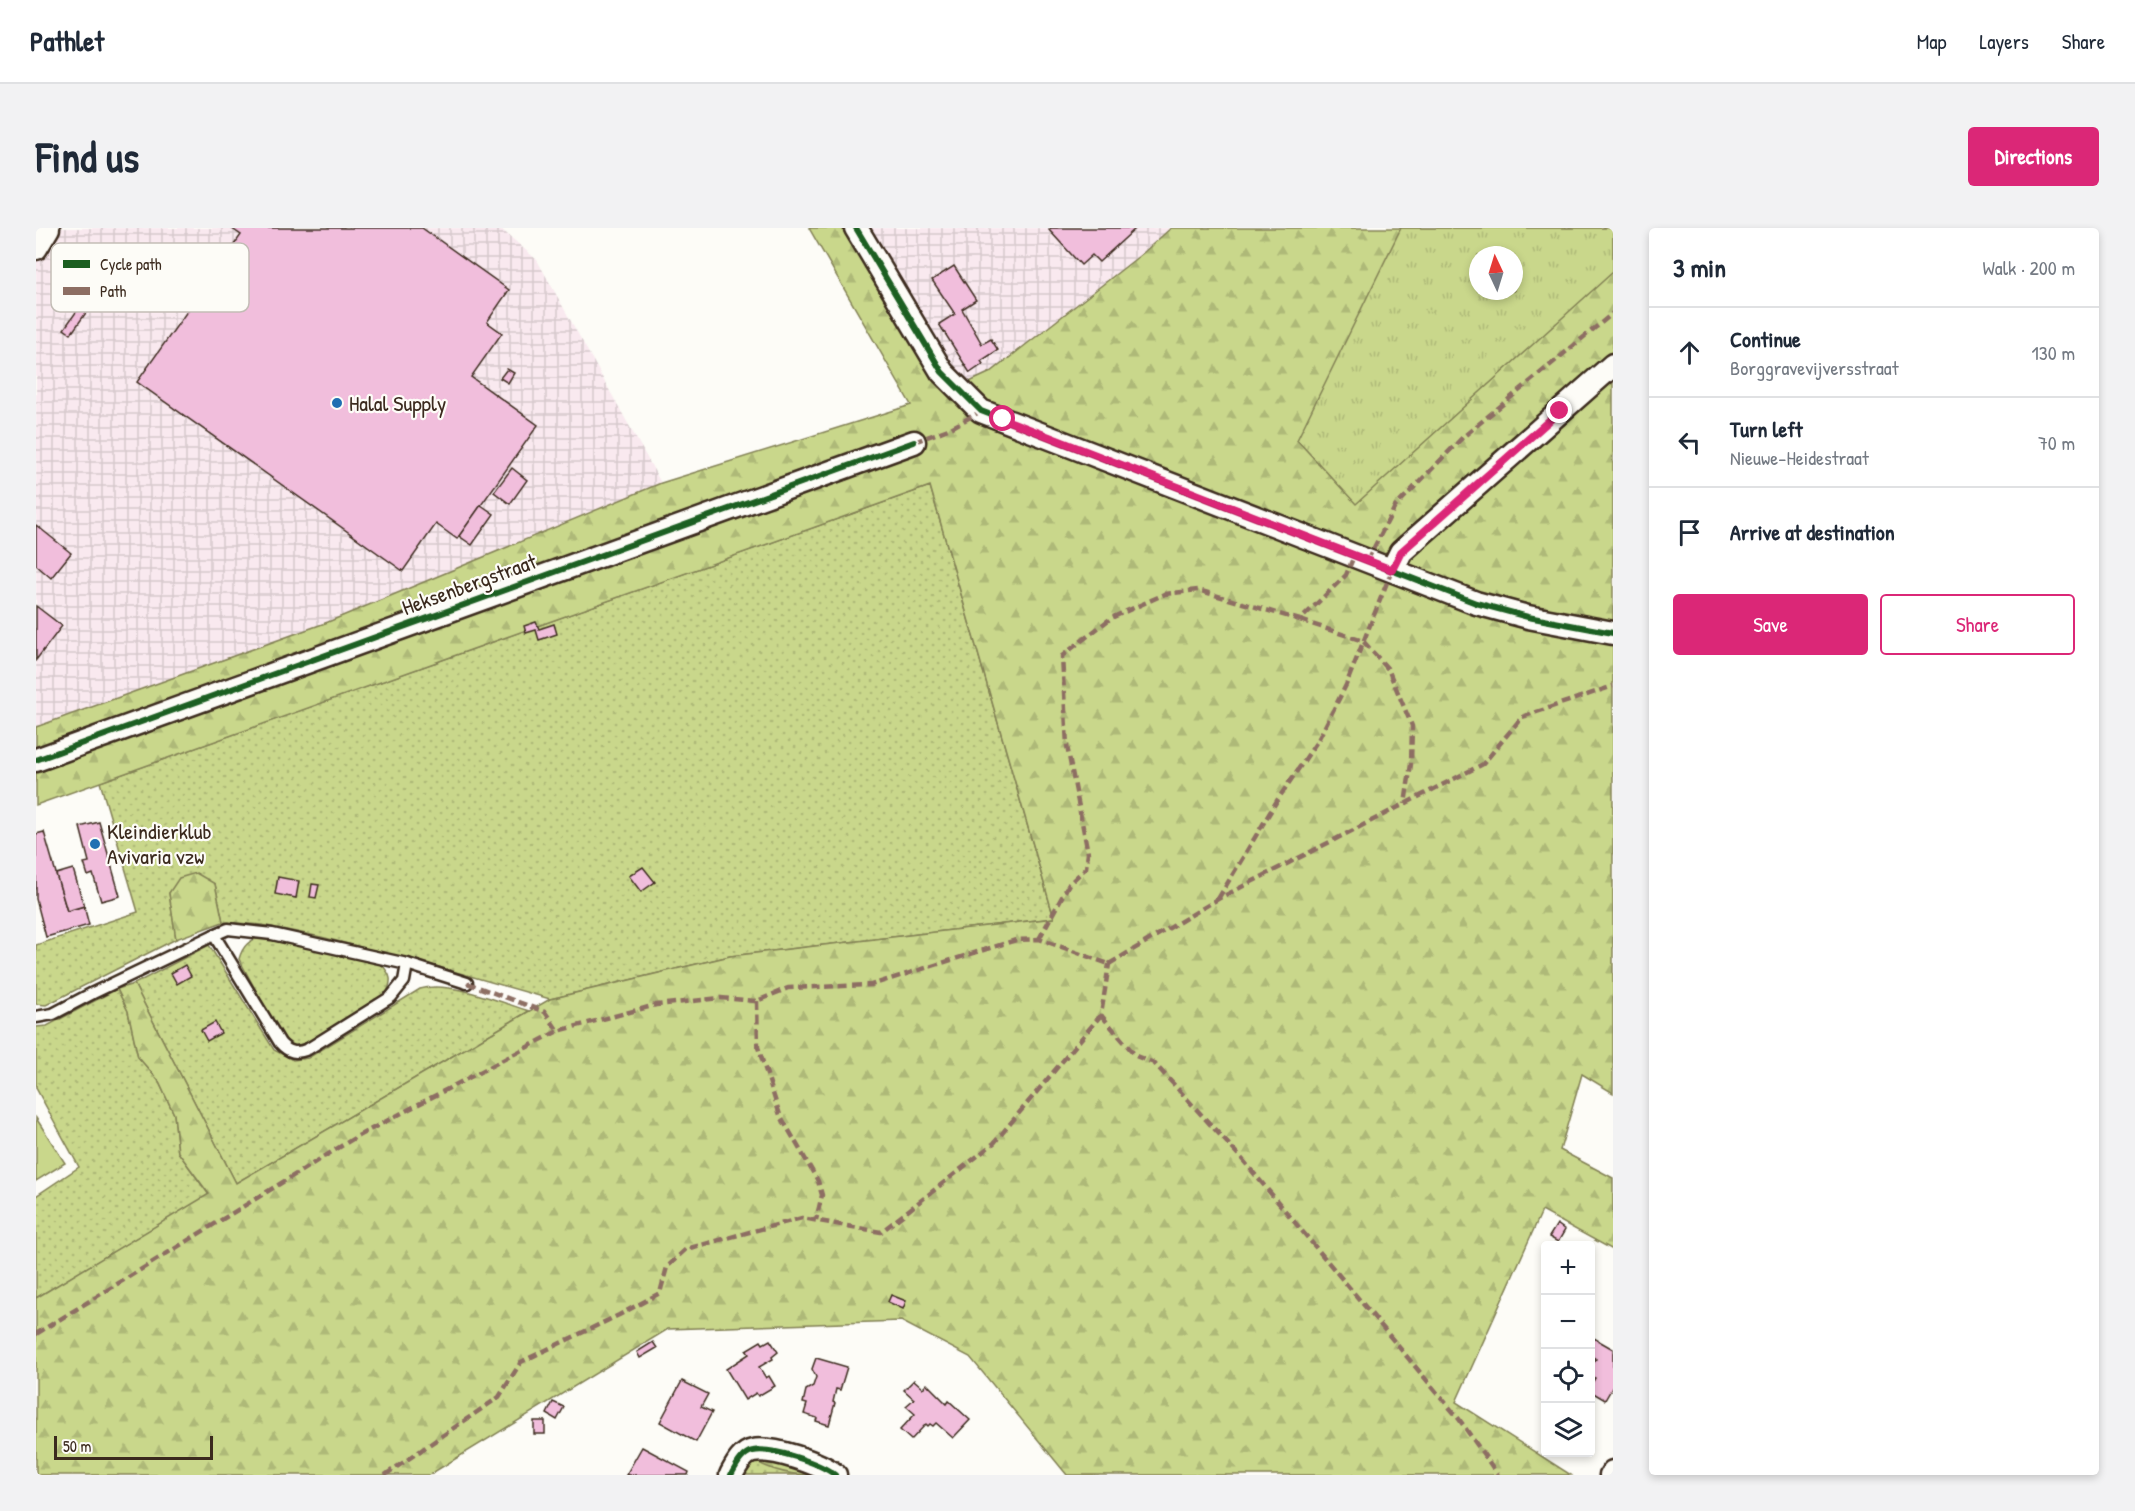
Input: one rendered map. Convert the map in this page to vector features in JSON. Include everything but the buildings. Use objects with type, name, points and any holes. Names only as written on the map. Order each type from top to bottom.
[{"type":"street","points":[[36,248],[48,228]]},
{"type":"street","points":[[856,228],[942,372],[981,411],[1476,603],[1528,617],[1613,633]]},
{"type":"street","points":[[1392,570],[1401,552],[1613,365]]},
{"type":"street","name":"Heksenbergstraat","points":[[36,760],[914,442]]},
{"type":"street","points":[[731,1475],[738,1461],[751,1451],[771,1451],[825,1467],[835,1475]]},
{"type":"lane","points":[[36,1017],[53,1014],[228,929],[272,934],[407,964],[467,983]]},
{"type":"lane","points":[[214,935],[280,1044],[292,1052],[308,1049],[391,997],[404,981],[407,964]]},
{"type":"shaded area","points":[[36,228],[500,228],[537,260],[661,483],[328,622],[36,727]]},
{"type":"shaded area","points":[[852,228],[1171,228],[1143,253],[991,372],[950,391]]},
{"type":"green space","points":[[809,228],[852,228],[950,391],[991,372],[1143,253],[1171,228],[1613,228],[1613,1093],[1582,1074],[1560,1150],[1613,1178],[1613,1250],[1542,1211],[1456,1402],[1571,1475],[1067,1475],[970,1357],[901,1321],[668,1329],[429,1475],[36,1475],[36,1298],[209,1194],[178,1152],[174,1114],[158,1080],[138,1057],[128,1011],[117,989],[134,984],[236,1183],[550,999],[730,956],[1054,918],[930,486],[36,805],[36,727],[328,622],[661,483],[911,405]]},
{"type":"green space","points":[[1401,228],[1613,228],[1613,272],[1356,504],[1297,440]]},
{"type":"green space","points":[[930,486],[1054,918],[730,956],[550,999],[321,937],[262,925],[223,922],[215,884],[169,893],[176,939],[46,1005],[36,1004],[36,945],[138,912],[100,782]]},
{"type":"green space","points":[[196,873],[215,884],[223,922],[176,939],[169,893],[179,878]]},
{"type":"green space","points":[[261,938],[380,963],[390,978],[388,991],[385,996],[305,1046],[289,1046],[283,1041],[239,959],[247,945]]},
{"type":"green space","points":[[209,945],[274,1050],[293,1060],[308,1058],[420,989],[445,987],[460,990],[529,1011],[236,1183],[134,984]]},
{"type":"green space","points":[[117,989],[128,1011],[138,1057],[158,1080],[174,1114],[178,1152],[209,1195],[36,1298],[36,1196],[79,1167],[36,1088],[36,1027],[47,1026]]},
{"type":"green space","points":[[36,1118],[65,1163],[36,1181]]},
{"type":"green space","points":[[761,1456],[826,1475],[776,1470],[759,1463]]},
{"type":"green space","points":[[754,1458],[826,1475],[741,1475]]},
{"type":"marked path","points":[[1367,561],[1395,507],[1463,437],[1613,313]]},
{"type":"marked path","points":[[914,442],[951,428],[981,411]]},
{"type":"marked path","points":[[1039,939],[1069,884],[1086,868],[1088,853],[1067,746],[1062,656],[1111,618],[1165,594],[1198,590],[1300,620],[1346,575],[1354,556]]},
{"type":"marked path","points":[[1218,899],[1278,799],[1318,740],[1346,685],[1392,570]]},
{"type":"marked path","points":[[1300,620],[1363,641],[1388,669],[1412,726],[1411,764],[1405,804]]},
{"type":"marked path","points":[[1109,964],[1218,899],[1483,764],[1522,717],[1613,686]]},
{"type":"marked path","points":[[36,1334],[356,1137],[558,1031],[656,1005],[721,998],[757,1001],[788,988],[871,985],[1016,940],[1039,939],[1109,964]]},
{"type":"marked path","points":[[385,1475],[499,1397],[521,1362],[660,1293],[667,1267],[686,1249],[802,1218],[881,1232],[994,1143],[1101,1015],[1109,964]]},
{"type":"marked path","points":[[467,983],[545,1012],[558,1031]]},
{"type":"marked path","points":[[757,1001],[758,1047],[780,1115],[818,1181],[822,1195],[816,1220]]},
{"type":"marked path","points":[[1101,1015],[1136,1056],[1154,1063],[1242,1159],[1459,1419],[1498,1475]]},
{"type":"cycle path","points":[[856,228],[942,372],[981,411],[1476,603],[1528,617],[1613,633]]},
{"type":"cycle path","points":[[36,760],[914,442]]},
{"type":"cycle path","points":[[731,1475],[746,1454],[761,1450],[796,1457],[835,1475]]},
{"type":"place","name":"Halal Supply","points":[[337,403]]},
{"type":"place","name":"Kleindierklub Avivaria vzw","points":[[95,844]]},
{"type":"route","points":[[1003,419],[1392,570],[1401,552],[1560,411]]}]
